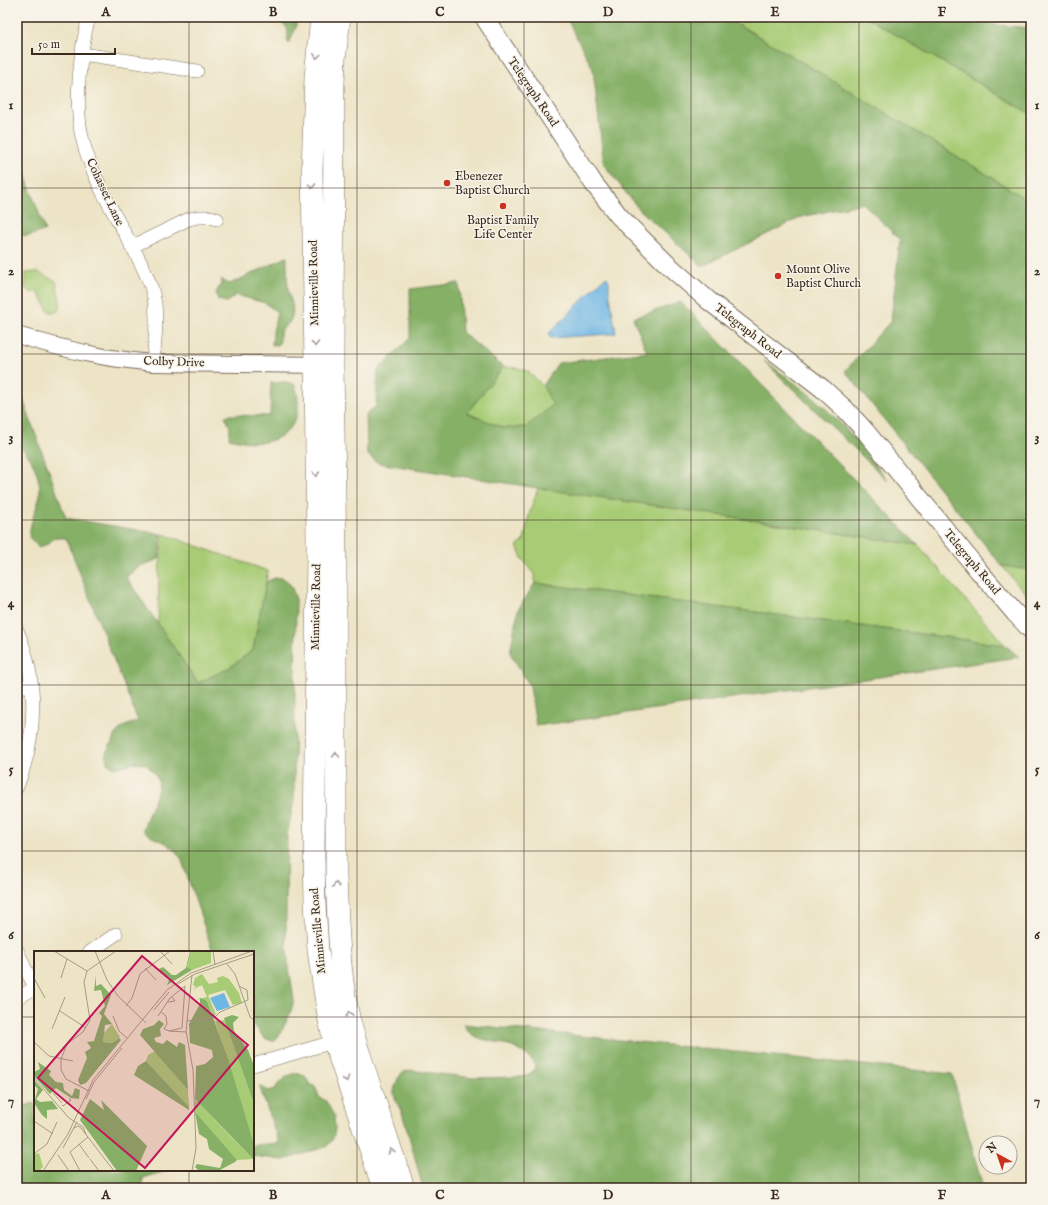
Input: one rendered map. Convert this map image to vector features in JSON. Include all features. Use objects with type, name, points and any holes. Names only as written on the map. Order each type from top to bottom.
[{"type":"main road","name":"Minnieville Road","points":[[321,17],[315,76],[312,171],[336,561],[336,876],[338,926],[343,983],[348,1013],[386,1137],[404,1188]]},
{"type":"main road","name":"Minnieville Road","points":[[340,17],[335,59],[317,550],[314,903],[318,951],[328,1016],[334,1042],[383,1188]]},
{"type":"main road","name":"Telegraph Road","points":[[484,17],[594,184],[619,216],[668,265],[709,301],[823,389],[846,410],[866,432],[979,572],[1031,630]]},
{"type":"street","name":"Cohasset Lane","points":[[89,17],[82,54],[79,87],[78,111],[81,133],[84,146],[105,197],[149,282],[154,299],[156,326],[153,363]]},
{"type":"street","points":[[82,54],[197,71]]},
{"type":"street","points":[[131,247],[189,219],[210,217],[216,219]]},
{"type":"street","name":"Colby Drive","points":[[17,336],[96,355],[153,363],[324,365]]},
{"type":"street","points":[[17,630],[28,662],[32,685],[33,724],[29,750],[17,787]]},
{"type":"street","points":[[17,687],[32,685]]},
{"type":"street","points":[[91,951],[116,934]]},
{"type":"street","points":[[17,950],[24,968],[34,986]]},
{"type":"street","points":[[17,998],[34,989]]},
{"type":"street","points":[[254,1065],[354,1036]]},
{"type":"green space","points":[[280,17],[296,17],[296,27],[289,44],[287,40],[287,28],[278,21]]},
{"type":"green space","points":[[566,17],[725,17],[996,180],[1031,203],[1031,570],[1002,566],[845,371],[891,321],[900,240],[863,203],[802,217],[702,266],[638,208],[604,165],[593,69]]},
{"type":"green space","points":[[747,17],[866,17],[1031,114],[1031,203],[996,180],[739,25]]},
{"type":"green space","points":[[866,17],[968,17],[995,25],[1031,28],[1031,114]]},
{"type":"green space","points":[[17,153],[45,230],[27,236],[17,233]]},
{"type":"green space","points":[[287,257],[288,288],[293,312],[291,320],[282,329],[280,342],[277,345],[272,345],[277,312],[265,303],[236,295],[227,302],[218,300],[216,293],[222,279],[230,284]]},
{"type":"green space","points":[[37,272],[56,281],[61,307],[57,312],[49,312],[38,292],[30,292],[25,288],[26,273]]},
{"type":"green space","points":[[459,283],[462,332],[503,367],[467,413],[504,428],[526,427],[553,405],[543,386],[558,363],[647,352],[633,318],[681,302],[918,545],[378,463],[367,454],[366,415],[376,406],[378,370],[410,338],[410,289]]},
{"type":"green space","points":[[764,361],[805,391],[825,408],[855,439],[888,481]]},
{"type":"green space","points":[[503,367],[518,368],[528,371],[543,386],[553,405],[526,427],[504,428],[467,413]]},
{"type":"green space","points":[[285,382],[295,385],[298,399],[298,411],[296,418],[288,430],[271,441],[264,442],[246,442],[229,438],[230,427],[225,416],[270,416],[271,383]]},
{"type":"green space","points":[[17,383],[66,518],[161,534],[159,559],[140,566],[126,577],[198,683],[229,668],[253,650],[266,582],[273,579],[283,578],[287,580],[292,588],[296,600],[294,799],[287,835],[286,936],[294,1000],[290,1014],[279,1036],[273,1041],[264,1038],[254,1026],[254,951],[213,951],[181,858],[174,849],[166,843],[152,837],[143,830],[156,796],[159,783],[156,775],[146,764],[133,763],[116,768],[107,763],[106,753],[118,731],[125,726],[138,721],[66,538],[54,538],[48,544],[38,547],[29,537],[32,521],[40,497],[40,487],[37,473],[31,460],[17,444]]},
{"type":"green space","points":[[538,488],[918,545],[1005,645],[535,583],[533,572],[522,558],[517,546],[524,540],[529,515]]},
{"type":"green space","points":[[163,534],[268,571],[253,650],[229,668],[198,683],[158,625],[159,574]]},
{"type":"green space","points":[[1002,566],[1031,570],[1031,600]]},
{"type":"green space","points":[[535,583],[1005,645],[1019,657],[536,726],[530,686],[510,653],[518,610]]},
{"type":"green space","points":[[463,1024],[952,1074],[978,1170],[978,1175],[979,1175],[983,1188],[423,1188],[405,1122],[394,1095],[396,1082],[402,1073],[408,1070],[474,1078],[521,1077],[527,1076],[534,1070],[535,1064],[522,1052],[501,1043],[477,1037],[467,1030]]},
{"type":"green space","points":[[296,1073],[305,1076],[310,1085],[315,1086],[319,1097],[326,1101],[334,1116],[335,1129],[333,1139],[326,1147],[283,1160],[254,1156],[254,1145],[279,1143],[259,1085],[269,1091],[275,1089],[284,1078]]},
{"type":"green space","points":[[34,1103],[34,1171],[166,1171],[143,1178],[143,1188],[17,1188],[17,1108]]},
{"type":"water","points":[[607,277],[609,281],[609,290],[616,333],[551,338],[548,335],[550,332],[602,280]]},
{"type":"place","name":"Ebenezer Baptist Church","points":[[447,183]]},
{"type":"place","name":"Baptist Family Life Center","points":[[503,206]]},
{"type":"place","name":"Mount Olive Baptist Church","points":[[778,276]]}]
